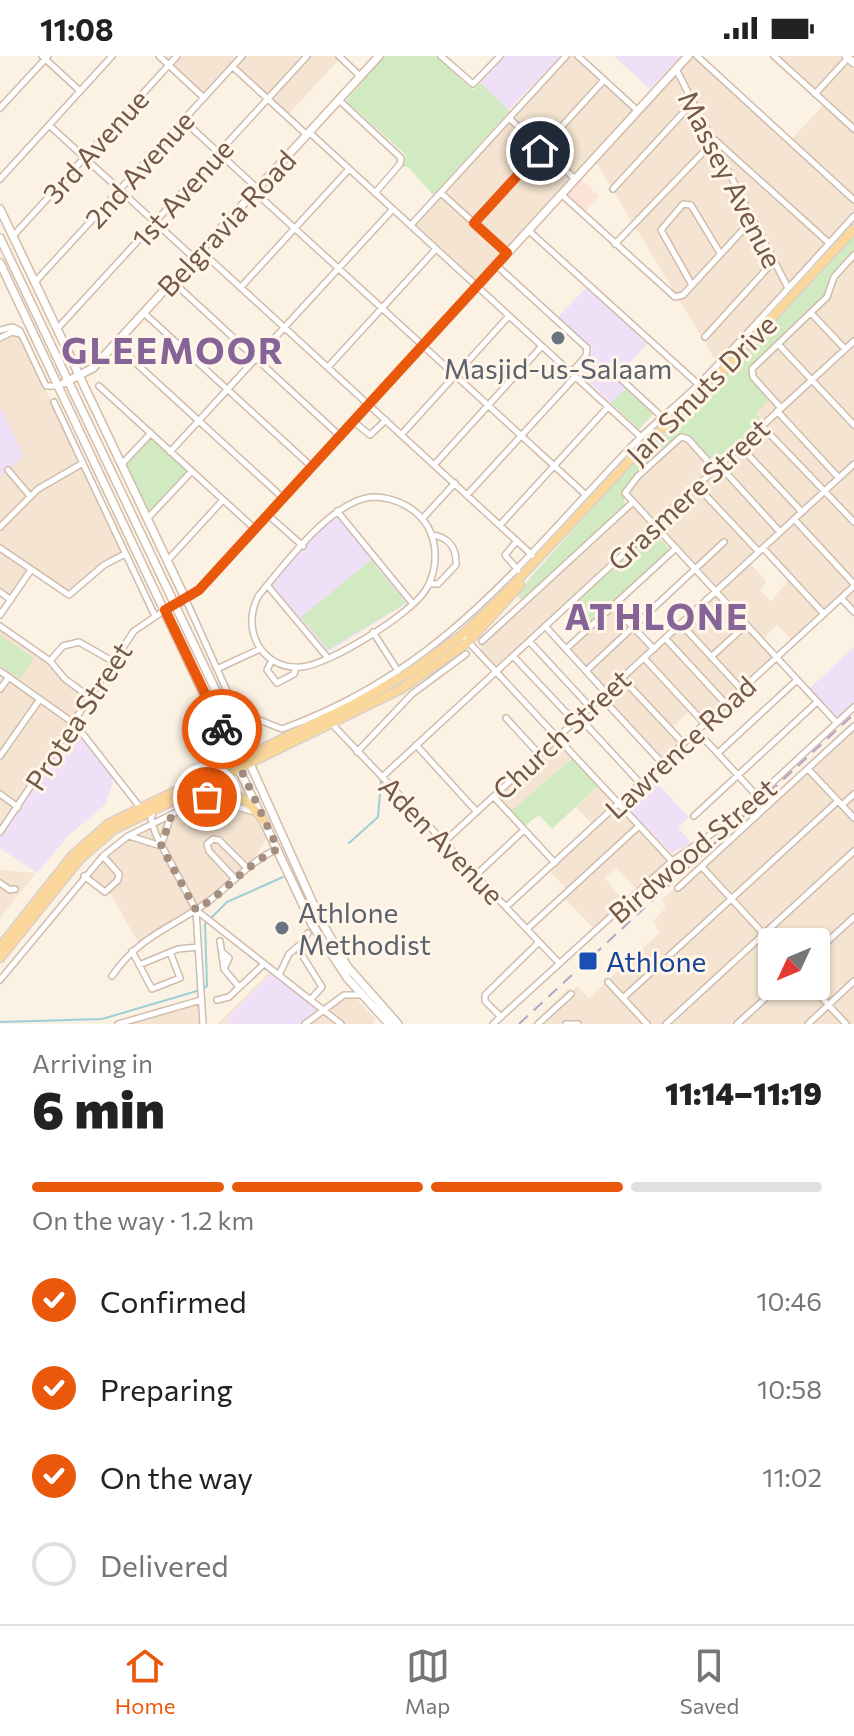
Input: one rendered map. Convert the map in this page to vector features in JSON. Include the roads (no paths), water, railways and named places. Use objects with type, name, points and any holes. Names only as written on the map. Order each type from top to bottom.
[{"type":"main road","name":"Belgravia Road","points":[[59,386],[81,376],[115,344],[379,56]]},
{"type":"main road","points":[[165,610],[186,600],[255,529],[688,56]]},
{"type":"main road","points":[[0,209],[186,600]]},
{"type":"main road","name":"Jan Smuts Drive","points":[[0,947],[84,844],[108,824],[139,806],[329,721],[465,638],[502,606],[548,549],[632,458],[723,370],[854,229]]},
{"type":"main road","points":[[0,238],[175,605],[244,761],[264,821],[313,926],[348,979],[389,1024]]},
{"type":"main road","points":[[0,263],[165,610],[347,966],[398,1024]]},
{"type":"main road","name":"Jan Smuts Drive","points":[[0,958],[91,847],[135,818],[192,791],[244,761]]},
{"type":"main road","points":[[192,791],[231,791],[248,802],[264,821]]},
{"type":"street","points":[[0,179],[112,56]]},
{"type":"street","points":[[159,56],[204,98]]},
{"type":"street","name":"3rd Avenue","points":[[13,236],[177,56]]},
{"type":"street","name":"2nd Avenue","points":[[35,283],[242,56]]},
{"type":"street","name":"1st Avenue","points":[[57,330],[307,56]]},
{"type":"street","points":[[339,56],[360,76]]},
{"type":"street","points":[[441,56],[473,84],[500,56]]},
{"type":"street","points":[[411,225],[566,56]]},
{"type":"street","points":[[578,56],[638,111]]},
{"type":"street","points":[[697,56],[854,200]]},
{"type":"street","points":[[774,56],[854,129]]},
{"type":"street","points":[[0,108],[45,57],[80,91]]},
{"type":"street","points":[[815,94],[849,59]]},
{"type":"street","points":[[233,67],[411,225],[641,437]]},
{"type":"street","name":"Massey Avenue","points":[[676,69],[788,288]]},
{"type":"street","points":[[474,223],[604,80]]},
{"type":"street","points":[[339,100],[402,160],[375,193]]},
{"type":"street","points":[[613,189],[693,102]]},
{"type":"street","points":[[509,118],[575,179]]},
{"type":"street","points":[[183,120],[295,228],[586,495]]},
{"type":"street","points":[[49,125],[194,258]]},
{"type":"street","points":[[615,244],[712,140],[719,141],[829,243]]},
{"type":"street","points":[[241,287],[349,169]]},
{"type":"street","points":[[441,193],[507,253]]},
{"type":"street","points":[[561,194],[677,297],[752,220]]},
{"type":"street","points":[[692,285],[661,229],[687,202],[720,253]]},
{"type":"street","points":[[170,452],[393,209]]},
{"type":"street","points":[[186,600],[238,714],[280,729],[398,671],[460,625],[518,570],[641,437],[698,384],[854,216]]},
{"type":"street","points":[[528,230],[698,384]]},
{"type":"street","points":[[328,367],[436,249]]},
{"type":"street","points":[[201,251],[532,555]]},
{"type":"street","points":[[839,478],[779,410],[751,372],[827,297],[834,277],[854,255]]},
{"type":"street","points":[[705,337],[773,262]]},
{"type":"street","points":[[847,262],[854,269]]},
{"type":"street","points":[[467,495],[573,375],[586,356],[587,348],[496,265]]},
{"type":"street","points":[[172,281],[340,436]]},
{"type":"street","points":[[144,313],[312,467]]},
{"type":"street","points":[[811,313],[845,349]]},
{"type":"street","points":[[401,435],[509,316]]},
{"type":"street","points":[[0,330],[16,328],[46,386],[59,386]]},
{"type":"street","points":[[0,338],[16,332],[23,338]]},
{"type":"street","name":"Grasmere Street","points":[[382,777],[854,341]]},
{"type":"street","points":[[115,344],[283,498]]},
{"type":"street","points":[[778,344],[854,425]]},
{"type":"street","points":[[434,465],[542,346]]},
{"type":"street","points":[[622,380],[662,417]]},
{"type":"street","points":[[99,386],[255,529]]},
{"type":"street","points":[[54,402],[155,616]]},
{"type":"street","points":[[500,525],[608,407]]},
{"type":"street","points":[[353,421],[370,435],[386,420]]},
{"type":"street","points":[[762,426],[854,522]]},
{"type":"street","points":[[120,465],[151,433]]},
{"type":"street","points":[[780,532],[717,467],[682,437],[626,489],[625,495],[632,503],[837,723]]},
{"type":"street","points":[[740,446],[802,512]]},
{"type":"street","points":[[0,527],[30,496],[83,463]]},
{"type":"street","name":"Church Street","points":[[444,842],[853,467]]},
{"type":"street","points":[[8,470],[30,496]]},
{"type":"street","points":[[146,520],[192,471]]},
{"type":"street","points":[[422,519],[455,483]]},
{"type":"street","points":[[697,486],[824,614]]},
{"type":"street","points":[[380,497],[406,506],[422,519],[431,535],[435,558],[429,584],[413,604],[373,632],[327,657],[296,667],[272,660],[260,649],[252,630],[251,616],[256,599],[337,511],[358,499],[380,497]]},
{"type":"street","points":[[166,561],[223,500]]},
{"type":"street","points":[[482,641],[632,503]]},
{"type":"street","points":[[337,511],[413,604]]},
{"type":"street","points":[[268,515],[303,546]]},
{"type":"street","points":[[794,519],[854,585]]},
{"type":"street","points":[[429,584],[438,584],[456,565],[454,548],[442,537],[431,535]]},
{"type":"street","points":[[517,541],[505,555],[518,570]]},
{"type":"street","points":[[586,671],[724,542]]},
{"type":"street","points":[[0,548],[72,595],[95,572],[125,554]]},
{"type":"street","points":[[566,649],[675,549]]},
{"type":"street","points":[[0,615],[31,570]]},
{"type":"street","points":[[267,585],[327,657]]},
{"type":"street","name":"Lawrence Road","points":[[506,907],[854,585]]},
{"type":"street","points":[[0,592],[11,600]]},
{"type":"street","points":[[841,598],[854,612]]},
{"type":"street","points":[[613,605],[654,649]]},
{"type":"street","name":"Protea Street","points":[[0,832],[137,627],[165,610]]},
{"type":"street","points":[[681,624],[742,690]]},
{"type":"street","points":[[711,657],[746,625]]},
{"type":"street","points":[[0,626],[50,661],[65,679],[91,698]]},
{"type":"street","points":[[545,626],[662,763]]},
{"type":"street","points":[[373,632],[398,671]]},
{"type":"street","points":[[465,638],[672,861]]},
{"type":"street","points":[[665,638],[726,704]]},
{"type":"street","points":[[529,641],[590,707]]},
{"type":"street","points":[[50,661],[63,646],[79,642],[114,662]]},
{"type":"street","points":[[217,669],[260,649]]},
{"type":"street","points":[[357,752],[414,692],[466,654]]},
{"type":"street","points":[[513,656],[640,783]]},
{"type":"street","points":[[644,658],[705,724]]},
{"type":"street","points":[[272,660],[267,670],[277,683],[294,674],[296,667]]},
{"type":"street","points":[[0,671],[75,724],[139,806]]},
{"type":"street","points":[[0,689],[9,677]]},
{"type":"street","points":[[622,678],[683,743]]},
{"type":"street","points":[[718,753],[797,680]]},
{"type":"street","points":[[0,756],[40,699]]},
{"type":"street","points":[[694,816],[817,702]]},
{"type":"street","name":"Birdwood Street","points":[[493,1024],[672,861],[729,823],[854,707]]},
{"type":"street","points":[[506,718],[539,754]]},
{"type":"street","name":"Aden Avenue","points":[[329,721],[559,963]]},
{"type":"street","points":[[678,888],[854,726]]},
{"type":"street","points":[[697,731],[758,797]]},
{"type":"street","points":[[416,745],[477,812]]},
{"type":"street","points":[[808,769],[854,818]]},
{"type":"street","points":[[0,794],[18,807]]},
{"type":"street","points":[[623,998],[731,899],[854,794]]},
{"type":"street","points":[[0,980],[84,876],[128,836],[207,797],[251,811]]},
{"type":"street","points":[[494,797],[555,863]]},
{"type":"street","points":[[150,824],[154,809]]},
{"type":"street","points":[[161,846],[172,814]]},
{"type":"street","points":[[135,818],[150,824],[196,910],[341,1024]]},
{"type":"street","points":[[527,929],[639,826]]},
{"type":"street","points":[[476,875],[524,830]]},
{"type":"street","points":[[128,836],[161,846]]},
{"type":"street","points":[[235,879],[209,851],[207,844],[213,839],[219,840],[246,867]]},
{"type":"street","points":[[112,976],[132,951],[159,928],[196,910],[246,867],[278,849]]},
{"type":"street","points":[[771,928],[854,851]]},
{"type":"street","points":[[84,876],[105,892],[114,886],[119,874],[103,856]]},
{"type":"street","points":[[702,867],[758,928]]},
{"type":"street","points":[[0,883],[10,890],[15,889]]},
{"type":"street","points":[[196,910],[203,1024]]},
{"type":"street","points":[[830,939],[854,917]]},
{"type":"street","points":[[279,975],[289,954],[308,933]]},
{"type":"street","points":[[666,1024],[758,940]]},
{"type":"street","points":[[220,941],[224,969],[239,987]]},
{"type":"street","points":[[501,1017],[485,996],[539,942]]},
{"type":"street","points":[[139,965],[170,952],[198,947]]},
{"type":"street","points":[[297,947],[322,987],[310,1000]]},
{"type":"street","points":[[132,951],[150,988],[175,982],[180,975],[170,952]]},
{"type":"street","points":[[217,1000],[227,998],[264,964]]},
{"type":"street","points":[[344,995],[348,979]]},
{"type":"street","points":[[808,1024],[854,981]]},
{"type":"street","points":[[608,982],[647,1024]]},
{"type":"street","points":[[538,1024],[571,994]]},
{"type":"street","points":[[305,1024],[344,995],[361,995]]},
{"type":"street","points":[[118,1024],[140,1020],[201,996]]},
{"type":"street","points":[[737,1024],[764,1000]]},
{"type":"street","points":[[824,1000],[846,1024]]},
{"type":"street","points":[[566,1024],[578,1024]]},
{"type":"waterway","points":[[349,843],[378,817],[381,781]]},
{"type":"waterway","points":[[203,988],[207,986],[205,924],[227,902],[283,877]]},
{"type":"waterway","points":[[0,1022],[102,1019],[197,991]]},
{"type":"railway","points":[[519,1024],[854,714]]},
{"type":"place","name":"Masjid-us-Salaam","points":[[558,338]]},
{"type":"place","name":"Athlone Methodist","points":[[282,928]]},
{"type":"place","name":"Athlone","points":[[588,961]]},
{"type":"district","name":"GLEEMOOR","points":[[173,349]]},
{"type":"district","name":"ATHLONE","points":[[657,615]]}]
